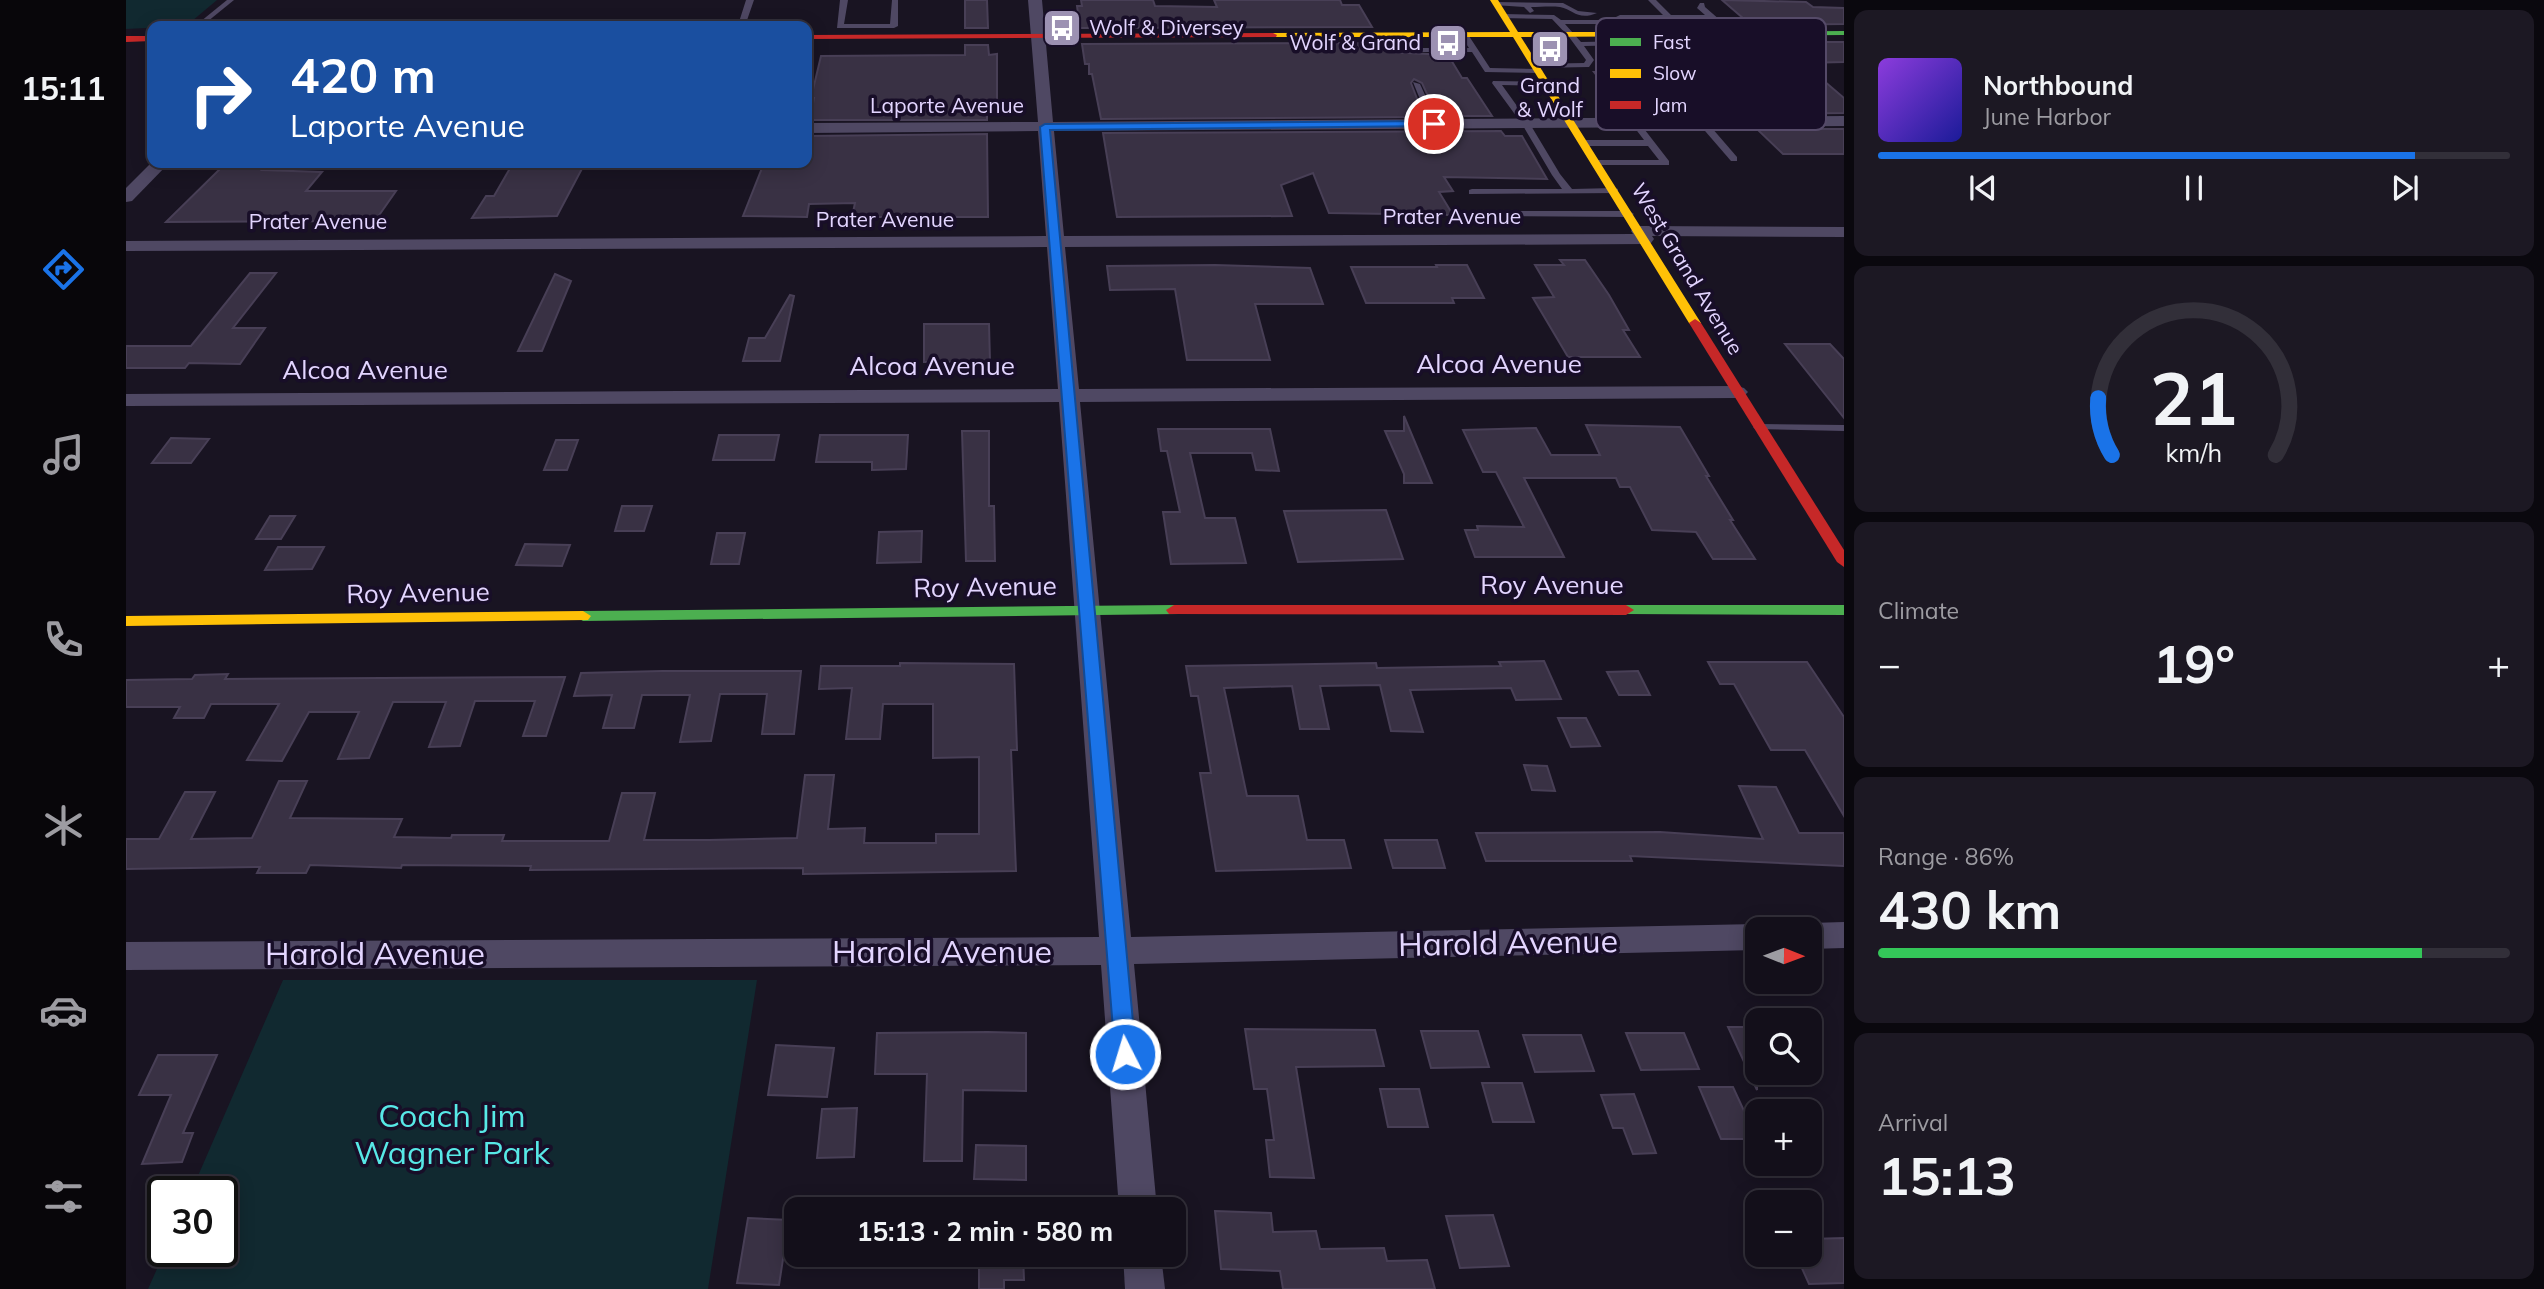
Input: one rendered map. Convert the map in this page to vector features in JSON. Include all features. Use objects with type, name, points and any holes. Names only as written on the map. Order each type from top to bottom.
[{"type":"main road","name":"West Grand Avenue","points":[[1498,7],[1643,235],[1759,427],[1836,536],[1844,562]]},
{"type":"main road","points":[[812,36],[836,31],[1037,36],[1515,35],[1575,30],[1596,31]]},
{"type":"main road","points":[[1826,33],[1844,33]]},
{"type":"main road","points":[[126,39],[147,39]]},
{"type":"main road","name":"Roy Avenue","points":[[126,621],[1087,610],[1844,610]]},
{"type":"street","points":[[1035,0],[1137,1197]]},
{"type":"street","name":"Laporte Avenue","points":[[1826,121],[1844,121]]},
{"type":"street","name":"Laporte Avenue","points":[[812,128],[1596,123]]},
{"type":"street","points":[[126,197],[156,168]]},
{"type":"street","name":"Prater Avenue","points":[[126,246],[1055,242],[1844,232]]},
{"type":"street","name":"Alcoa Avenue","points":[[126,400],[1737,392]]},
{"type":"street","points":[[1822,936],[1844,935]]},
{"type":"street","name":"Harold Avenue","points":[[126,956],[1116,951],[1745,937]]},
{"type":"street","points":[[1143,1267],[1145,1289]]},
{"type":"lane","points":[[204,21],[231,0]]},
{"type":"lane","points":[[743,21],[750,0]]},
{"type":"lane","points":[[844,0],[836,31],[894,26],[895,0]]},
{"type":"lane","points":[[1652,0],[1669,17]]},
{"type":"lane","points":[[1697,3],[1713,17]]},
{"type":"lane","points":[[1498,7],[1526,5],[1551,13],[1575,30],[1590,60],[1586,65],[1496,83],[1569,191]]},
{"type":"lane","points":[[1526,5],[1535,17]]},
{"type":"lane","points":[[1498,7],[1535,17],[1565,7],[1576,13],[1615,13],[1620,18]]},
{"type":"lane","points":[[1551,13],[1575,30],[1596,26]]},
{"type":"lane","points":[[1653,18],[1713,17]]},
{"type":"lane","points":[[1409,35],[1420,50],[1473,50]]},
{"type":"lane","points":[[1464,35],[1488,70],[1540,73]]},
{"type":"lane","points":[[1416,84],[1434,124]]},
{"type":"lane","points":[[1597,163],[1666,163],[1640,130]]},
{"type":"lane","points":[[1709,130],[1734,159]]},
{"type":"lane","points":[[1585,143],[1650,143]]},
{"type":"lane","points":[[1472,192],[1615,191]]},
{"type":"lane","points":[[1482,214],[1629,214]]},
{"type":"lane","points":[[1759,427],[1844,428]]},
{"type":"green space","points":[[126,0],[217,0],[192,21],[147,21],[147,28],[126,29]]},
{"type":"green space","name":"Coach Jim Wagner Park","points":[[283,980],[757,980],[708,1289],[148,1289],[158,1267],[238,1267],[238,1176],[198,1176]]},
{"type":"building","points":[[965,0],[987,0],[988,28],[965,28]]},
{"type":"building","points":[[1081,0],[1153,0],[1155,6],[1217,7],[1214,0],[1340,0],[1342,5],[1359,5],[1372,27],[1080,28],[1077,6],[1082,6]]},
{"type":"building","points":[[1722,0],[1806,2],[1813,7],[1844,8],[1844,24],[1826,24],[1826,18],[1743,18]]},
{"type":"building","points":[[1826,42],[1844,42],[1844,62],[1826,62]]},
{"type":"building","points":[[1382,43],[1387,52],[1448,55],[1462,78],[1467,78],[1492,116],[1437,116],[1422,83],[1414,79],[1411,83],[1424,117],[1101,119],[1092,74],[1089,74],[1089,64],[1085,64],[1082,44]]},
{"type":"building","points":[[965,45],[988,45],[989,55],[997,54],[997,109],[987,109],[987,120],[812,120],[812,94],[821,56],[965,55]]},
{"type":"building","points":[[1826,83],[1844,98],[1844,113],[1826,113]]},
{"type":"building","points":[[1844,129],[1844,154],[1783,154],[1758,130]]},
{"type":"building","points":[[1501,131],[1505,136],[1522,136],[1547,179],[1444,177],[1453,191],[1439,192],[1453,215],[1329,213],[1313,173],[1281,185],[1292,216],[1117,217],[1103,133]]},
{"type":"building","points":[[987,134],[988,217],[852,217],[855,203],[809,204],[807,217],[743,216],[762,168],[812,168],[812,136]]},
{"type":"building","points":[[221,168],[322,172],[306,191],[396,191],[375,221],[166,222]]},
{"type":"building","points":[[510,168],[582,168],[557,216],[472,218],[486,196],[494,196]]},
{"type":"building","points":[[1560,260],[1585,260],[1629,330],[1623,330],[1640,357],[1568,357],[1533,298],[1554,297],[1535,265],[1564,265]]},
{"type":"building","points":[[1436,265],[1467,265],[1484,298],[1452,298],[1454,303],[1366,303],[1351,267],[1437,267]]},
{"type":"building","points":[[1107,266],[1310,268],[1323,304],[1255,304],[1270,360],[1187,360],[1175,289],[1110,290]]},
{"type":"building","points":[[250,273],[276,273],[233,328],[265,328],[240,364],[189,363],[185,368],[126,368],[126,346],[191,346]]},
{"type":"building","points":[[555,274],[571,281],[542,351],[518,351]]},
{"type":"building","points":[[790,295],[794,296],[780,361],[743,361],[749,338],[765,338]]},
{"type":"building","points":[[924,324],[989,324],[990,362],[924,362]]},
{"type":"building","points":[[1785,344],[1830,344],[1844,359],[1844,418]]},
{"type":"building","points":[[1404,416],[1432,483],[1404,483],[1404,474],[1385,431],[1404,431]]},
{"type":"building","points":[[1586,425],[1680,427],[1733,520],[1730,520],[1755,559],[1713,559],[1696,532],[1652,530],[1630,487],[1620,487],[1616,478],[1524,478],[1564,557],[1475,557],[1465,530],[1478,530],[1477,526],[1524,527],[1496,472],[1483,472],[1463,430],[1536,428],[1551,455],[1600,455]]},
{"type":"building","points":[[1158,429],[1270,429],[1279,471],[1256,470],[1252,453],[1190,453],[1205,518],[1235,518],[1246,563],[1171,564],[1163,512],[1180,512],[1167,451],[1161,451]]},
{"type":"building","points":[[962,431],[989,431],[989,506],[994,506],[995,561],[966,561]]},
{"type":"building","points":[[719,435],[779,435],[774,460],[713,460]]},
{"type":"building","points":[[820,435],[908,435],[906,469],[872,470],[872,462],[816,462]]},
{"type":"building","points":[[171,438],[209,439],[191,463],[152,463]]},
{"type":"building","points":[[556,440],[578,440],[567,470],[544,470]]},
{"type":"building","points":[[622,506],[652,506],[644,531],[615,531]]},
{"type":"building","points":[[1386,510],[1403,559],[1298,562],[1284,511]]},
{"type":"building","points":[[270,516],[295,516],[281,539],[256,539]]},
{"type":"building","points":[[922,531],[921,562],[877,563],[879,532]]},
{"type":"building","points":[[717,533],[745,533],[739,564],[711,564]]},
{"type":"building","points":[[525,544],[570,545],[562,566],[516,565]]},
{"type":"building","points":[[278,547],[324,547],[312,569],[265,570]]},
{"type":"building","points":[[1544,661],[1561,699],[1516,700],[1511,688],[1410,690],[1423,732],[1391,731],[1380,685],[1320,686],[1329,729],[1300,729],[1292,686],[1224,688],[1247,796],[1298,796],[1307,840],[1344,840],[1351,868],[1216,871],[1200,773],[1211,773],[1198,696],[1191,696],[1186,666],[1376,663],[1377,668],[1501,666],[1499,662]]},
{"type":"building","points":[[1708,662],[1807,662],[1844,717],[1844,816],[1805,750],[1771,750],[1734,684],[1720,684]]},
{"type":"building","points":[[900,663],[1014,664],[1017,750],[1011,750],[1016,871],[803,874],[803,868],[530,870],[531,866],[402,865],[401,868],[310,865],[306,873],[257,873],[260,867],[126,869],[126,839],[159,839],[185,792],[215,792],[191,839],[252,838],[279,781],[307,781],[290,818],[402,819],[394,837],[504,835],[502,841],[609,841],[622,793],[655,793],[644,840],[709,840],[797,838],[805,775],[834,775],[828,829],[865,828],[864,843],[936,843],[936,834],[979,834],[979,757],[933,758],[933,704],[883,704],[880,739],[846,739],[852,688],[819,689],[821,666],[900,666]]},
{"type":"building","points":[[801,671],[794,734],[762,734],[767,694],[720,694],[711,741],[680,742],[690,695],[642,695],[634,728],[603,728],[612,695],[574,696],[581,673]]},
{"type":"building","points":[[1638,671],[1650,695],[1619,695],[1607,672]]},
{"type":"building","points":[[228,674],[225,679],[565,677],[546,736],[523,736],[535,701],[475,701],[460,746],[429,747],[446,702],[393,702],[369,758],[338,759],[359,712],[309,712],[282,761],[247,760],[279,704],[211,704],[204,718],[174,718],[180,707],[126,707],[126,680],[192,679],[195,675]]},
{"type":"building","points":[[1558,718],[1586,718],[1600,746],[1571,747]]},
{"type":"building","points":[[1524,765],[1547,766],[1555,791],[1532,790]]},
{"type":"building","points":[[1739,786],[1776,787],[1799,833],[1844,833],[1844,866],[1630,856],[1632,861],[1486,861],[1476,833],[1660,832],[1763,839]]},
{"type":"building","points":[[1385,840],[1437,840],[1445,868],[1393,868]]},
{"type":"building","points":[[1728,1027],[1745,1027],[1745,1064]]},
{"type":"building","points":[[1245,1029],[1375,1030],[1384,1066],[1296,1067],[1314,1178],[1270,1177],[1266,1140],[1274,1140],[1267,1089],[1254,1089]]},
{"type":"building","points":[[1421,1031],[1478,1031],[1489,1067],[1431,1068]]},
{"type":"building","points":[[877,1033],[1026,1033],[1026,1091],[963,1090],[962,1161],[924,1161],[927,1074],[875,1074]]},
{"type":"building","points":[[1626,1033],[1684,1033],[1699,1069],[1641,1070]]},
{"type":"building","points":[[1523,1035],[1581,1035],[1594,1071],[1535,1072]]},
{"type":"building","points":[[776,1045],[834,1048],[827,1097],[768,1095]]},
{"type":"building","points":[[158,1055],[217,1055],[183,1133],[193,1133],[182,1162],[142,1164],[171,1095],[139,1095]]},
{"type":"building","points":[[1482,1083],[1522,1083],[1534,1122],[1493,1122]]},
{"type":"building","points":[[1699,1087],[1733,1087],[1745,1113],[1745,1139],[1721,1139]]},
{"type":"building","points":[[1380,1089],[1419,1089],[1428,1127],[1388,1127]]},
{"type":"building","points":[[1634,1094],[1656,1153],[1633,1154],[1623,1128],[1613,1128],[1601,1095]]},
{"type":"building","points":[[857,1108],[854,1157],[817,1158],[822,1109]]},
{"type":"building","points":[[976,1145],[1026,1146],[1026,1180],[974,1179]]},
{"type":"building","points":[[1215,1211],[1271,1213],[1273,1232],[1316,1231],[1320,1249],[1384,1248],[1387,1261],[1427,1260],[1435,1289],[1283,1289],[1280,1271],[1221,1269]]},
{"type":"building","points":[[1493,1215],[1509,1266],[1460,1268],[1446,1216]]},
{"type":"building","points":[[748,1218],[784,1220],[784,1252],[779,1285],[737,1283]]},
{"type":"building","points":[[1844,1238],[1844,1283],[1809,1284],[1801,1267],[1822,1267],[1822,1239]]},
{"type":"building","points":[[979,1267],[1023,1267],[1024,1280],[1004,1280],[1004,1289],[979,1289]]},
{"type":"traffic: fast","points":[[1826,33],[1844,33]]},
{"type":"traffic: fast","points":[[583,616],[1174,610]]},
{"type":"traffic: fast","points":[[1626,610],[1844,610]]},
{"type":"traffic: slow","points":[[1494,0],[1695,323]]},
{"type":"traffic: slow","points":[[1273,35],[1596,34]]},
{"type":"traffic: slow","points":[[126,621],[583,616]]},
{"type":"traffic: jam","points":[[812,37],[1273,35]]},
{"type":"traffic: jam","points":[[126,39],[147,39]]},
{"type":"traffic: jam","points":[[1695,323],[1844,562]]},
{"type":"traffic: jam","points":[[1174,610],[1626,610]]},
{"type":"place","name":"Wolf & Diversey","points":[[1062,28]]},
{"type":"place","name":"Wolf & Grand","points":[[1448,43]]},
{"type":"place","name":"Grand & Wolf","points":[[1550,49]]},
{"type":"route","points":[[1125,1054],[1045,127],[1434,124]]}]
